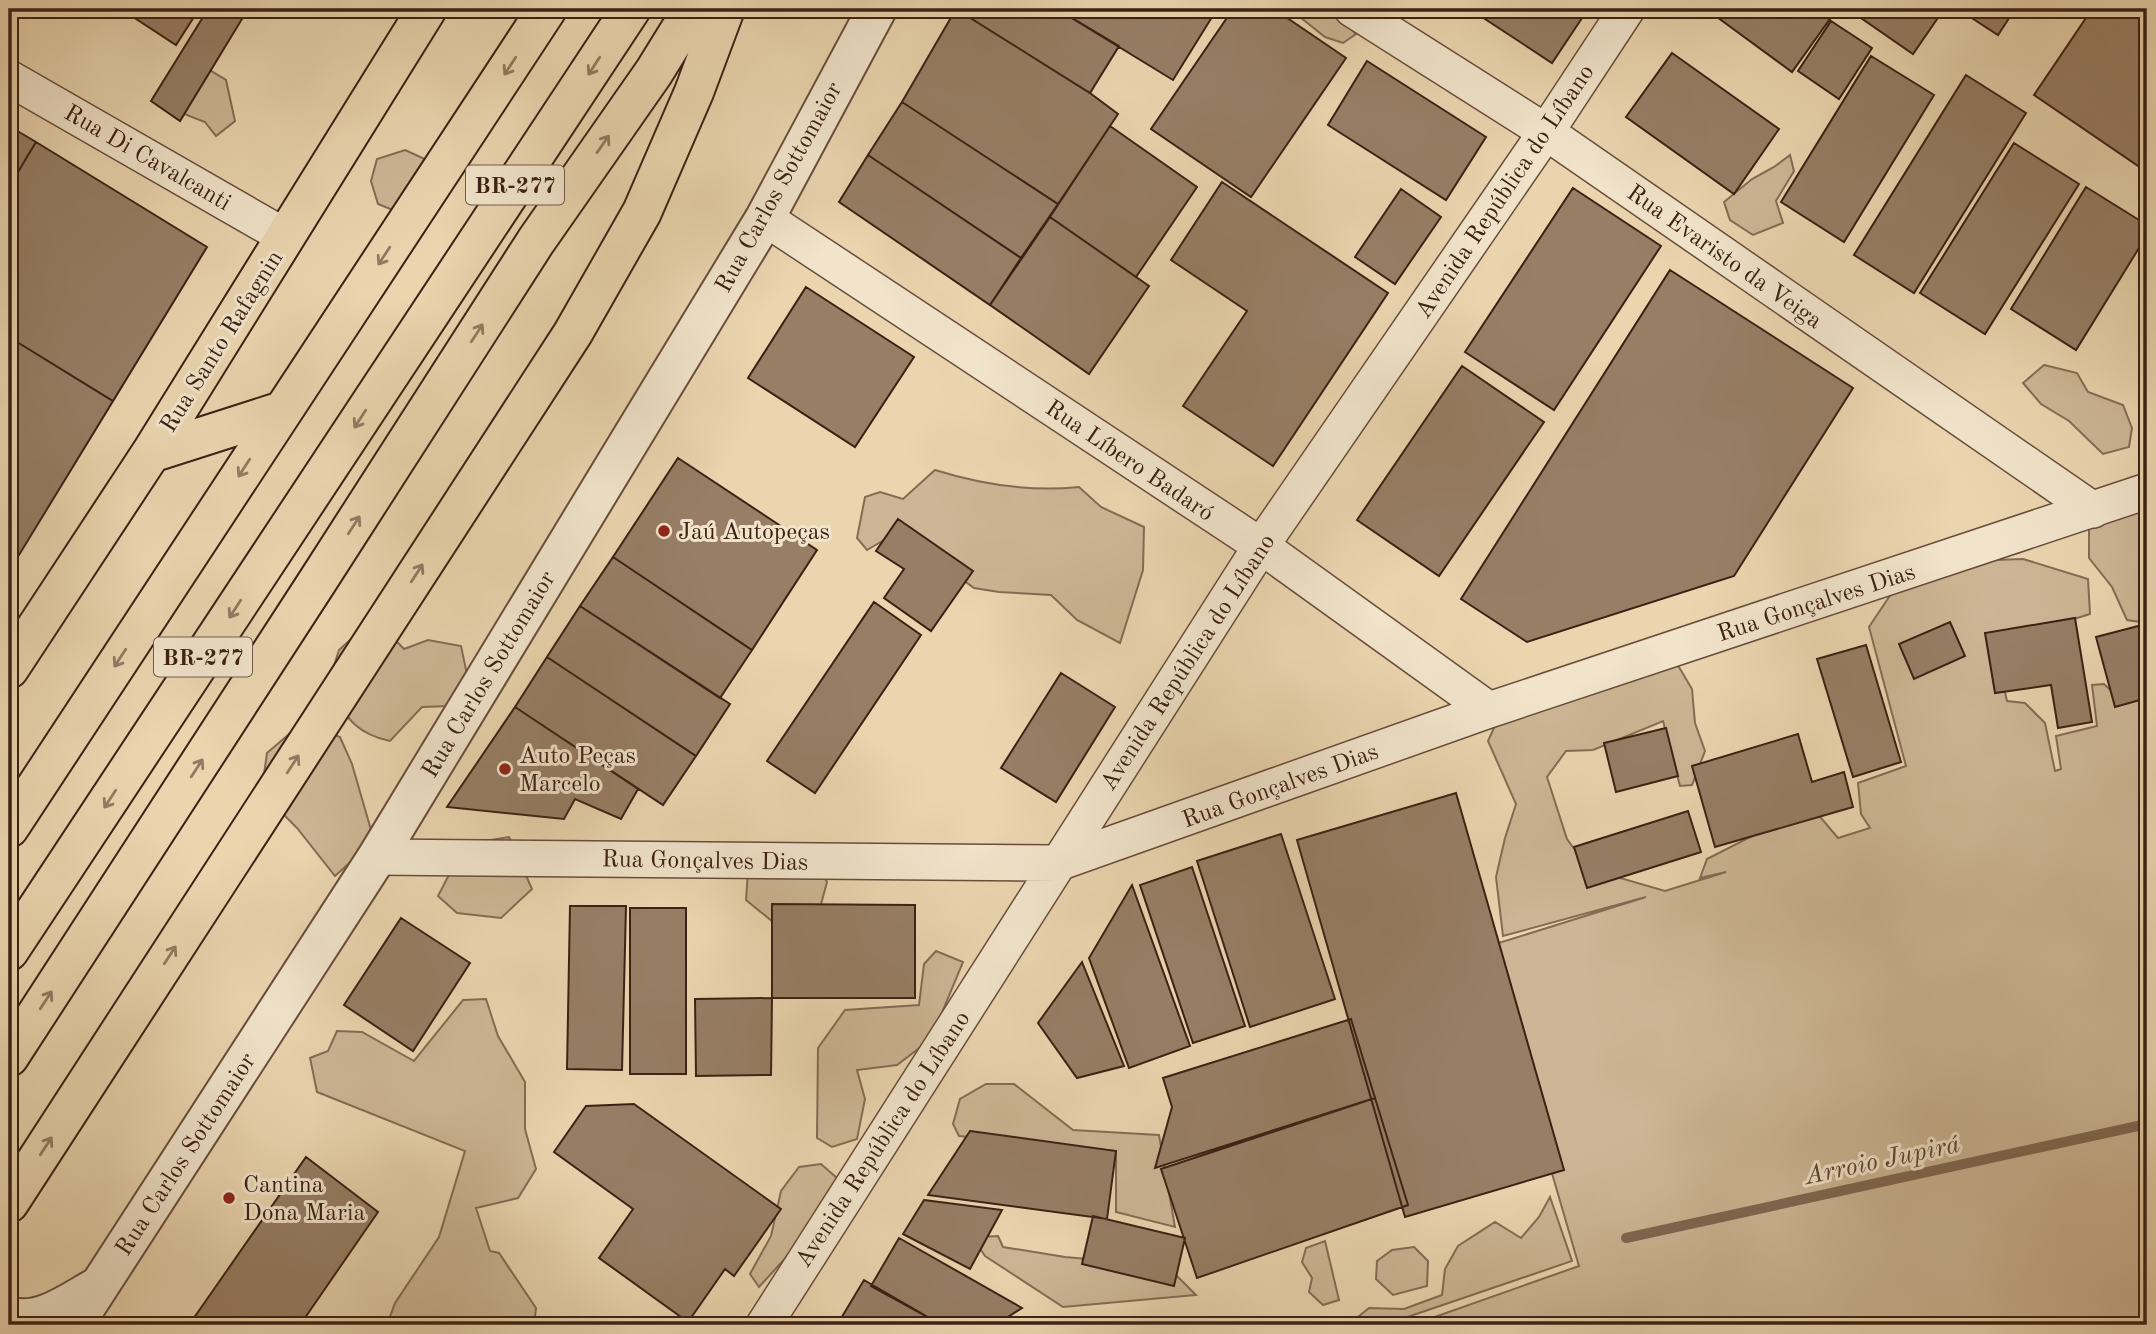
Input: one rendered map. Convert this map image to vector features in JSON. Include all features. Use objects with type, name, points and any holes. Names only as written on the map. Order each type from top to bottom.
[{"type":"main road","name":"Rua Santo Rafagnin","points":[[9,669],[151,453],[427,9]]},
{"type":"main road","points":[[9,828],[547,9]]},
{"type":"main road","name":"BR-277","points":[[9,951],[631,9]]},
{"type":"main road","name":"BR-277","points":[[9,1057],[536,241],[654,72],[693,9]]},
{"type":"main road","points":[[9,1203],[573,333],[642,212],[694,92],[726,9]]},
{"type":"main road","points":[[151,453],[282,411]]},
{"type":"street","name":"Rua Carlos Sottomaior","points":[[74,1325],[377,857],[765,218],[877,9]]},
{"type":"street","name":"Rua Evaristo da Veiga","points":[[1352,9],[1546,132],[2093,510]]},
{"type":"street","name":"Avenida República do Líbano","points":[[764,1325],[1261,546],[1546,132],[1627,9]]},
{"type":"street","name":"Rua Di Cavalcanti","points":[[9,78],[286,237]]},
{"type":"street","name":"Rua Líbero Badaró","points":[[765,218],[1261,546],[1489,710]]},
{"type":"street","name":"Rua Gonçalves Dias","points":[[377,857],[1058,863],[1489,710],[2147,491]]},
{"type":"street","points":[[9,1316],[20,1320],[51,1313],[102,1284]]},
{"type":"shaded area","points":[[1290,9],[1333,9],[1356,34],[1343,43],[1325,37]]},
{"type":"shaded area","points":[[198,63],[226,80],[235,121],[216,136],[205,122],[174,110]]},
{"type":"shaded area","points":[[405,150],[427,160],[417,220],[378,204],[371,181],[377,159]]},
{"type":"shaded area","points":[[1790,155],[1794,171],[1776,201],[1783,223],[1753,235],[1730,220],[1724,202],[1752,179]]},
{"type":"shaded area","points":[[2044,365],[2077,373],[2088,392],[2123,405],[2132,428],[2129,447],[2103,454],[2069,421],[2041,404],[2023,383]]},
{"type":"shaded area","points":[[935,470],[1006,486],[1042,489],[1079,487],[1101,507],[1144,527],[1143,570],[1120,643],[1077,620],[1051,595],[974,588],[898,532],[867,550],[857,538],[865,497],[880,492],[903,499]]},
{"type":"shaded area","points":[[2126,504],[2147,510],[2147,623],[2127,620],[2112,587],[2089,558],[2089,529]]},
{"type":"shaded area","points":[[2023,559],[2088,579],[2090,614],[1994,644],[2007,701],[2025,703],[2045,723],[2055,771],[2061,769],[2056,736],[2097,726],[2092,685],[2104,684],[2118,697],[2147,690],[2147,1325],[1412,1325],[1579,1266],[1486,947],[1646,897],[1503,936],[1496,877],[1516,804],[1488,741],[1497,721],[1673,657],[1692,689],[1695,723],[1705,751],[1692,785],[1680,786],[1663,721],[1593,750],[1566,751],[1547,777],[1567,839],[1589,869],[1665,891],[1726,872],[1700,878],[1707,859],[1811,806],[1838,838],[1870,828],[1861,814],[1858,783],[1906,766],[1869,627],[1893,591],[1995,560]]},
{"type":"shaded area","points":[[374,618],[404,649],[428,640],[461,646],[468,679],[450,706],[422,707],[390,741],[368,733],[352,722],[327,687],[339,650]]},
{"type":"shaded area","points":[[302,723],[340,737],[352,764],[371,830],[356,857],[335,876],[282,813],[263,781],[267,753]]},
{"type":"shaded area","points":[[509,837],[532,889],[501,918],[457,913],[438,896],[465,844]]},
{"type":"shaded area","points":[[811,846],[827,882],[817,919],[784,931],[746,900],[748,870]]},
{"type":"shaded area","points":[[936,951],[963,962],[931,1039],[897,1065],[857,1070],[865,1099],[857,1139],[832,1147],[817,1138],[818,1048],[845,1010],[919,1005],[924,964]]},
{"type":"shaded area","points":[[486,999],[498,1036],[525,1082],[525,1129],[536,1169],[518,1198],[476,1208],[490,1251],[499,1253],[536,1308],[534,1325],[387,1325],[395,1303],[439,1237],[465,1151],[317,1092],[310,1058],[328,1051],[337,1031],[362,1032],[414,1061],[463,1000]]},
{"type":"shaded area","points":[[986,1084],[1014,1084],[1073,1130],[1159,1135],[1175,1227],[1116,1212],[1116,1151],[959,1136],[953,1124],[960,1099]]},
{"type":"shaded area","points":[[821,1164],[837,1178],[801,1241],[759,1287],[750,1274],[771,1236],[781,1191],[799,1167]]},
{"type":"shaded area","points":[[1550,1197],[1572,1261],[1384,1325],[1348,1325],[1369,1308],[1404,1309],[1442,1295],[1445,1269],[1458,1246],[1495,1222],[1521,1238],[1539,1217]]},
{"type":"shaded area","points":[[998,1236],[1003,1247],[1065,1257],[1167,1266],[1196,1295],[1063,1307],[985,1256],[977,1244],[980,1237]]},
{"type":"shaded area","points":[[1325,1241],[1339,1300],[1323,1305],[1309,1292],[1312,1278],[1302,1262],[1306,1248]]},
{"type":"shaded area","points":[[1414,1247],[1428,1261],[1427,1286],[1393,1295],[1376,1279],[1377,1261],[1392,1250]]},
{"type":"building","points":[[121,9],[199,9],[176,45]]},
{"type":"building","points":[[208,9],[248,9],[180,121],[151,101]]},
{"type":"building","points":[[956,9],[1090,93],[1118,114],[1058,204],[902,102]]},
{"type":"building","points":[[956,9],[1057,9],[1119,46],[1090,93]]},
{"type":"building","points":[[1057,9],[1217,9],[1173,80]]},
{"type":"building","points":[[1233,9],[1274,9],[1346,58],[1251,197],[1151,129]]},
{"type":"building","points":[[1488,9],[1588,9],[1552,63],[1482,17]]},
{"type":"building","points":[[1706,9],[1837,9],[1792,72]]},
{"type":"building","points":[[1848,9],[1944,9],[1913,54]]},
{"type":"building","points":[[1958,9],[2015,9],[1998,35]]},
{"type":"building","points":[[2092,9],[2147,9],[2147,172],[2034,95]]},
{"type":"building","points":[[1831,21],[1872,48],[1839,99],[1798,71]]},
{"type":"building","points":[[1672,53],[1779,129],[1734,194],[1626,117]]},
{"type":"building","points":[[1871,56],[1934,95],[1844,242],[1781,202]]},
{"type":"building","points":[[1367,61],[1486,137],[1446,200],[1328,125]]},
{"type":"building","points":[[1966,75],[2026,113],[1914,293],[1854,255]]},
{"type":"building","points":[[902,102],[1058,204],[1021,258],[868,155]]},
{"type":"building","points":[[9,126],[36,142],[9,187]]},
{"type":"building","points":[[1110,126],[1197,187],[1136,277],[1050,217]]},
{"type":"building","points":[[36,142],[207,247],[113,401],[9,337],[9,187]]},
{"type":"building","points":[[2014,143],[2079,184],[1985,334],[1920,293]]},
{"type":"building","points":[[868,155],[1021,258],[990,305],[839,202]]},
{"type":"building","points":[[1222,182],[1388,293],[1273,466],[1183,406],[1247,311],[1171,260]]},
{"type":"building","points":[[2086,187],[2147,225],[2147,235],[2076,350],[2011,309]]},
{"type":"building","points":[[1573,188],[1661,246],[1554,410],[1465,352]]},
{"type":"building","points":[[1401,189],[1441,217],[1395,284],[1355,257]]},
{"type":"building","points":[[1050,217],[1149,286],[1089,374],[990,305]]},
{"type":"building","points":[[1670,270],[1853,388],[1734,576],[1527,642],[1461,599]]},
{"type":"building","points":[[806,287],[914,357],[855,447],[748,378]]},
{"type":"building","points":[[9,337],[113,401],[19,555],[9,549]]},
{"type":"building","points":[[1462,366],[1544,422],[1439,576],[1357,520]]},
{"type":"building","points":[[678,458],[817,550],[752,650],[613,557]]},
{"type":"building","points":[[898,519],[973,571],[931,631],[884,598],[904,569],[876,551]]},
{"type":"building","points":[[613,557],[752,650],[720,698],[580,606]]},
{"type":"building","points":[[874,602],[921,635],[815,793],[767,761]]},
{"type":"building","points":[[580,606],[730,704],[696,756],[547,657]]},
{"type":"building","points":[[2075,618],[2092,722],[2058,728],[2051,685],[1995,693],[1985,633]]},
{"type":"building","points":[[1950,622],[1965,656],[1914,679],[1899,644]]},
{"type":"building","points":[[2142,625],[2147,645],[2147,698],[2115,707],[2096,637]]},
{"type":"building","points":[[1866,645],[1901,762],[1853,777],[1817,659]]},
{"type":"building","points":[[547,657],[696,756],[663,805],[515,707]]},
{"type":"building","points":[[1061,673],[1115,707],[1056,802],[1001,768]]},
{"type":"building","points":[[515,707],[638,789],[621,819],[575,799],[564,819],[447,807]]},
{"type":"building","points":[[1666,728],[1678,776],[1616,792],[1604,743]]},
{"type":"building","points":[[1798,734],[1812,782],[1844,772],[1853,807],[1715,847],[1692,766]]},
{"type":"building","points":[[1456,793],[1564,1170],[1405,1217],[1297,840]]},
{"type":"building","points":[[1688,811],[1701,852],[1587,888],[1574,847]]},
{"type":"building","points":[[1281,834],[1335,999],[1250,1027],[1197,861]]},
{"type":"building","points":[[1192,867],[1245,1026],[1193,1043],[1140,885]]},
{"type":"building","points":[[1132,885],[1190,1046],[1129,1068],[1089,958]]},
{"type":"building","points":[[772,904],[915,905],[915,998],[772,998]]},
{"type":"building","points":[[570,906],[626,906],[622,1070],[567,1069]]},
{"type":"building","points":[[630,908],[686,908],[686,1074],[630,1074]]},
{"type":"building","points":[[401,918],[470,963],[413,1051],[344,1005]]},
{"type":"building","points":[[1082,962],[1124,1066],[1077,1078],[1038,1023]]},
{"type":"building","points":[[772,998],[771,1075],[696,1076],[695,999]]},
{"type":"building","points":[[1351,1019],[1375,1098],[1155,1168],[1172,1107],[1163,1078]]},
{"type":"building","points":[[1375,1098],[1408,1205],[1197,1278],[1161,1169]]},
{"type":"building","points":[[634,1104],[781,1209],[734,1276],[725,1269],[688,1322],[599,1258],[633,1209],[554,1152],[586,1106]]},
{"type":"building","points":[[970,1131],[1116,1151],[1107,1219],[928,1195]]},
{"type":"building","points":[[306,1157],[378,1212],[300,1325],[189,1325]]},
{"type":"building","points":[[924,1200],[1002,1210],[970,1269],[903,1234]]},
{"type":"building","points":[[1093,1216],[1185,1238],[1174,1286],[1082,1264]]},
{"type":"building","points":[[899,1238],[1022,1308],[995,1325],[942,1325],[871,1286]]},
{"type":"building","points":[[864,1280],[933,1320],[930,1325],[837,1325]]},
{"type":"waterway","name":"Arroio Jupirá","points":[[1626,1238],[2147,1124]]},
{"type":"place","name":"Jaú Autopeças","points":[[664,531]]},
{"type":"place","name":"Auto Peças Marcelo","points":[[505,769]]},
{"type":"place","name":"Cantina Dona Maria","points":[[229,1198]]}]
